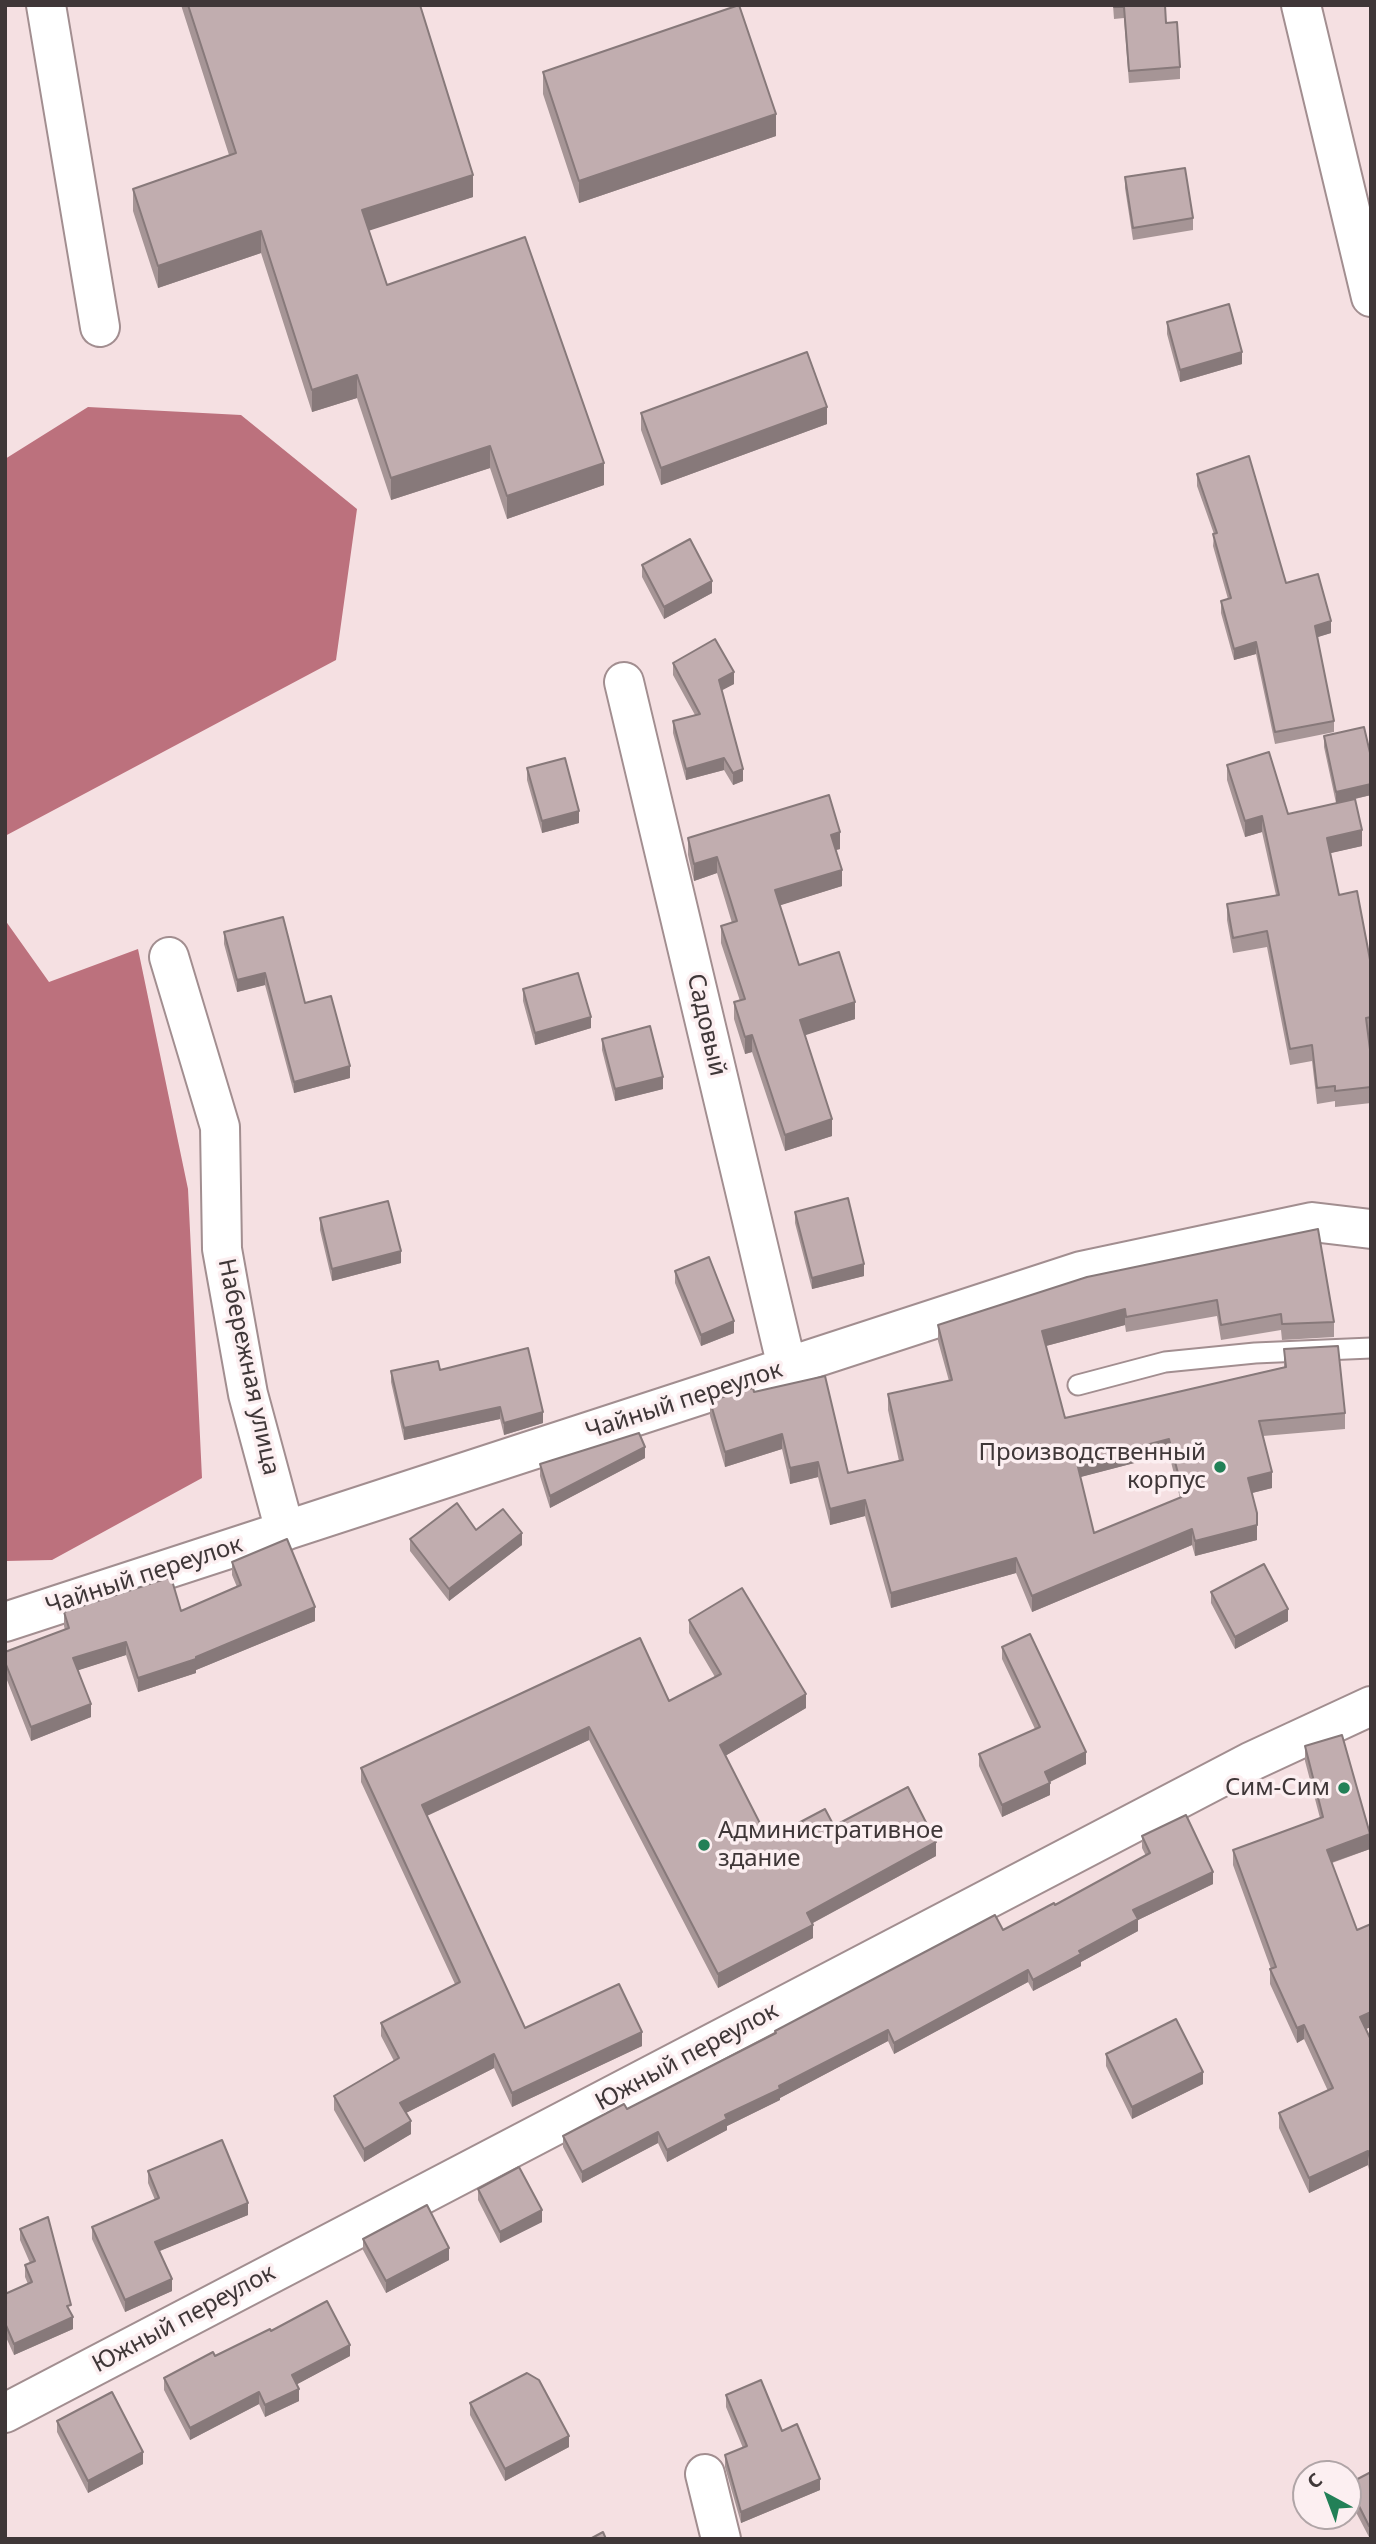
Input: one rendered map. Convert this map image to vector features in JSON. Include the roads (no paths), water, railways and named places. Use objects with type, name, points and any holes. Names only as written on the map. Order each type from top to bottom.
[{"type":"main road","points":[[46,5],[100,327]]},
{"type":"main road","points":[[1301,5],[1371,297]]},
{"type":"main road","name":"Садовый","points":[[624,682],[787,1367]]},
{"type":"main road","name":"Набережная улица","points":[[169,957],[220,1127],[222,1249],[248,1394],[285,1531]]},
{"type":"main road","name":"Чайный переулок","points":[[5,1622],[1082,1271],[1312,1222],[1371,1229]]},
{"type":"main road","name":"Южный переулок","points":[[5,2413],[1250,1762],[1371,1706]]},
{"type":"main road","points":[[705,2474],[721,2539]]},
{"type":"lane","points":[[1078,1385],[1166,1362],[1255,1353],[1371,1348]]},
{"type":"place","name":"Производственный корпус","points":[[1220,1467]]},
{"type":"place","name":"Сим-Сим","points":[[1344,1788]]},
{"type":"place","name":"Административное здание","points":[[704,1845]]}]
